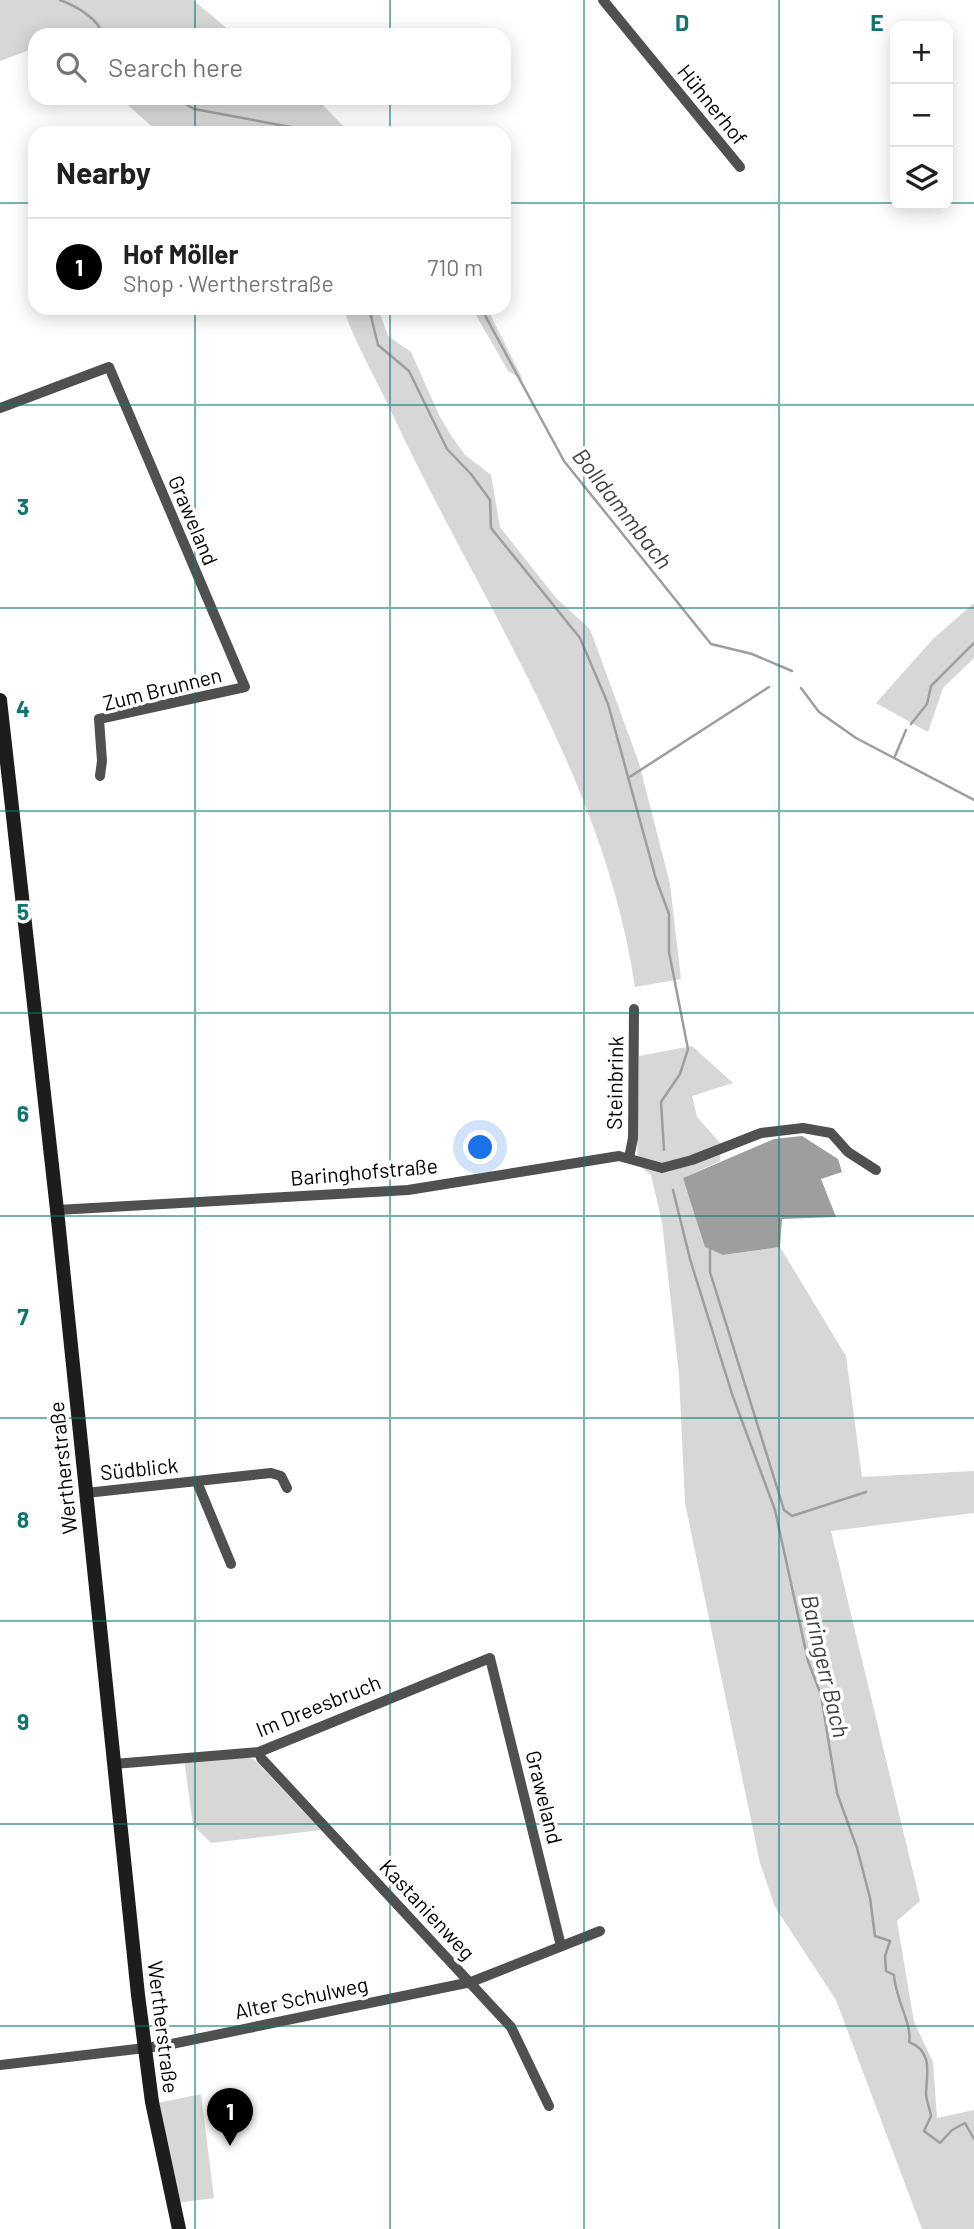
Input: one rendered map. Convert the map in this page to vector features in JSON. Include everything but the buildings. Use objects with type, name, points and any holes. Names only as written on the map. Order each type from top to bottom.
[{"type":"main road","name":"Wertherstraße","points":[[0,700],[57,1210],[144,2048],[163,2161],[179,2229]]},
{"type":"street","name":"Hühnerhof","points":[[603,0],[740,167]]},
{"type":"street","name":"Graweland","points":[[0,408],[108,367],[244,687]]},
{"type":"street","name":"Zum Brunnen","points":[[100,776],[102,761],[99,719],[244,687]]},
{"type":"street","name":"Steinbrink","points":[[629,1158],[633,1138],[634,1009]]},
{"type":"street","name":"Baringhofstraße","points":[[57,1210],[408,1190],[619,1156],[662,1168],[779,1129],[803,1128],[831,1133],[848,1152],[876,1170]]},
{"type":"street","name":"Südblick","points":[[86,1493],[271,1473],[281,1476],[287,1488]]},
{"type":"street","name":"Südblick","points":[[197,1482],[231,1563]]},
{"type":"street","name":"Graweland","points":[[489,1658],[561,1946]]},
{"type":"street","name":"Im Dreesbruch","points":[[114,1764],[259,1752],[489,1658]]},
{"type":"street","name":"Kastanienweg","points":[[259,1752],[261,1758],[511,2027],[549,2106]]},
{"type":"street","name":"Alter Schulweg","points":[[0,2065],[144,2048],[471,1982],[600,1931]]},
{"type":"shaded area","points":[[0,0],[193,0],[227,28],[28,28],[28,51],[0,61]]},
{"type":"shaded area","points":[[128,105],[323,105],[343,126],[151,126]]},
{"type":"shaded area","points":[[346,315],[380,315],[388,336],[411,352],[440,417],[452,437],[465,455],[491,475],[500,527],[556,598],[590,629],[639,763],[670,884],[681,979],[635,987],[619,909],[596,834],[567,761]]},
{"type":"shaded area","points":[[476,315],[490,315],[523,380],[508,371]]},
{"type":"shaded area","points":[[974,603],[974,658],[943,688],[928,732],[876,703],[933,639]]},
{"type":"shaded area","points":[[692,1046],[733,1083],[692,1096],[697,1117],[721,1144],[720,1161],[683,1178],[695,1210],[723,1255],[780,1247],[846,1356],[862,1477],[974,1471],[974,1513],[831,1531],[920,1901],[897,1921],[914,2022],[933,2062],[937,2118],[974,2110],[974,2229],[922,2229],[836,2000],[775,1907],[760,1863],[685,1503],[679,1375],[662,1222],[651,1175],[637,1164],[639,1056]]},
{"type":"shaded area","points":[[802,1136],[838,1159],[842,1172],[821,1179],[836,1217],[782,1219],[780,1247],[723,1255],[705,1247],[683,1178],[774,1139]]},
{"type":"shaded area","points":[[248,1757],[255,1760],[321,1830],[211,1843],[193,1825],[184,1759]]},
{"type":"shaded area","points":[[201,2094],[214,2198],[176,2203],[158,2103]]},
{"type":"waterway","name":"Bolldammbach","points":[[60,0],[79,9],[99,28]]},
{"type":"waterway","name":"Bolldammbach","points":[[187,105],[194,109],[285,126]]},
{"type":"waterway","points":[[371,315],[378,345],[409,371],[447,449],[471,474],[490,500],[491,528],[580,638],[608,704],[656,879],[669,914],[669,952],[688,1049],[680,1074],[661,1102],[664,1150]]},
{"type":"waterway","name":"Bolldammbach","points":[[485,315],[564,461],[711,644],[752,654],[792,671]]},
{"type":"waterway","points":[[911,724],[927,704],[931,686],[974,643]]},
{"type":"waterway","name":"Bolldammbach","points":[[628,778],[769,687]]},
{"type":"waterway","name":"Bolldammbach","points":[[801,688],[819,712],[856,738],[974,800]]},
{"type":"waterway","points":[[895,756],[906,730]]},
{"type":"waterway","name":"Baringerr Bach","points":[[673,1190],[690,1259],[732,1394],[775,1510],[808,1661],[821,1695],[837,1793],[857,1848],[870,1898],[875,1936],[890,1941],[885,1956],[886,1971],[894,1975],[910,2035],[909,2042],[922,2051],[927,2063],[926,2096],[931,2116],[924,2131],[940,2143],[952,2130],[965,2123],[974,2139]]},
{"type":"waterway","points":[[710,1249],[710,1272],[784,1510],[792,1516],[866,1492]]},
{"type":"place","name":"Hof Möller","points":[[230,2146]]}]
